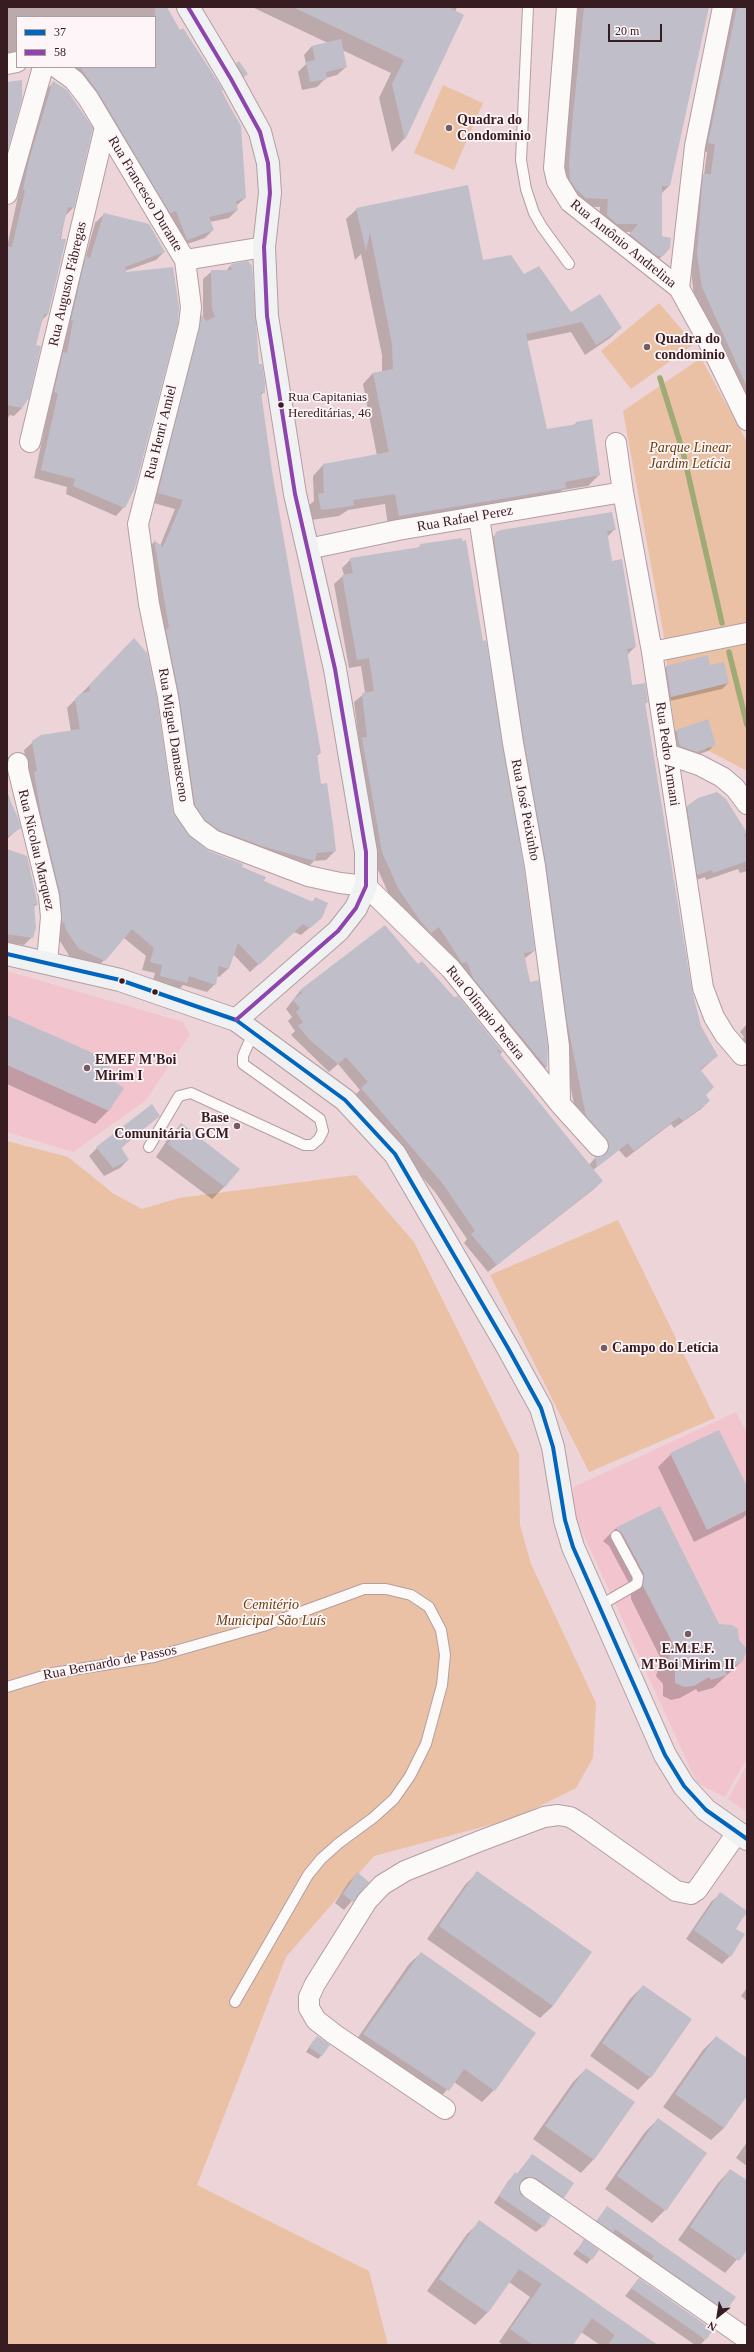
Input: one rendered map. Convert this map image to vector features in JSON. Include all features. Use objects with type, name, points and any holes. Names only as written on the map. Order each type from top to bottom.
[{"type":"street","points":[[188,7],[260,132],[268,163],[270,193],[264,247],[267,316],[295,494],[335,669],[366,852],[366,886],[356,908],[338,931],[245,1026]]},
{"type":"street","name":"Rua Antônio Andrelina","points":[[567,7],[554,168],[557,181],[570,202],[679,288],[711,346],[747,420]]},
{"type":"street","points":[[679,288],[686,210],[694,146],[723,7]]},
{"type":"street","points":[[7,194],[43,68]]},
{"type":"street","name":"Rua Francesco Durante","points":[[57,68],[74,80],[88,98],[185,260],[264,247]]},
{"type":"street","name":"Rua Augusto Fábregas","points":[[30,442],[105,127]]},
{"type":"street","name":"Rua Henri Amiel","points":[[150,604],[138,524],[189,325],[191,307],[185,260]]},
{"type":"street","name":"Rua Pedro Armani","points":[[616,442],[623,492],[652,652],[703,988],[714,1016],[725,1035],[742,1055]]},
{"type":"street","name":"Rua Rafael Perez","points":[[308,549],[623,492]]},
{"type":"street","name":"Rua José Peixinho","points":[[479,517],[513,743],[536,866],[559,1046],[560,1104]]},
{"type":"street","name":"Rua Miguel Damasceno","points":[[150,604],[168,697],[184,809],[197,828],[213,840],[308,876],[340,883],[366,886]]},
{"type":"street","points":[[652,652],[747,633]]},
{"type":"street","points":[[667,754],[699,765],[722,777],[735,788],[747,804]]},
{"type":"street","name":"Rua Nicolau Marquez","points":[[18,763],[18,769],[49,896],[51,917],[47,962]]},
{"type":"street","name":"Rua Olímpio Pereira","points":[[366,886],[451,969],[560,1104],[598,1146]]},
{"type":"street","points":[[7,954],[120,980],[245,1026],[345,1100],[394,1154],[508,1348],[541,1408],[553,1447],[565,1520],[573,1547],[666,1755],[684,1786],[706,1810],[742,1836],[697,1890],[691,1894],[676,1890],[570,1817],[558,1815],[544,1817],[480,1841],[405,1871],[382,1884],[367,1901],[315,1984],[309,1997],[309,2008],[316,2020],[334,2034],[445,2109]]},
{"type":"street","points":[[530,2188],[747,2338]]},
{"type":"lane","points":[[528,7],[521,160],[526,189],[540,222],[569,264]]},
{"type":"lane","points":[[149,1147],[179,1096],[191,1093],[304,1145],[312,1145],[319,1139],[323,1131],[320,1119],[243,1064],[245,1026]]},
{"type":"lane","points":[[599,1606],[637,1584],[638,1577],[616,1536]]},
{"type":"lane","name":"Rua Bernardo de Passos","points":[[7,1687],[53,1673],[154,1657],[263,1626],[364,1590],[386,1589],[411,1595],[428,1607],[441,1630],[445,1655],[442,1685],[426,1744],[410,1776],[394,1799],[373,1818],[339,1843],[321,1859],[308,1875],[235,2002]]},
{"type":"shaded area","name":"EMEF M'Boi Mirim I","points":[[7,971],[183,1022],[190,1035],[145,1101],[73,1152],[7,1132]]},
{"type":"shaded area","name":"E.M.E.F. M'Boi Mirim II","points":[[736,1412],[747,1433],[747,1758],[725,1797],[697,1783],[572,1509],[574,1487]]},
{"type":"shaded area","points":[[747,1765],[747,1812],[728,1799]]},
{"type":"green space","name":"Quadra do Condominio","points":[[443,85],[483,103],[454,170],[414,153]]},
{"type":"green space","name":"Quadra do condominio","points":[[659,303],[694,344],[631,389],[601,351]]},
{"type":"green space","name":"Parque Linear Jardim Letícia","points":[[701,358],[747,442],[747,771],[675,733],[663,631],[623,411]]},
{"type":"green space","name":"Cemitério Municipal São Luís","points":[[7,1141],[68,1157],[114,1194],[142,1209],[179,1198],[356,1175],[414,1242],[519,1454],[520,1525],[531,1564],[596,1703],[593,1758],[576,1788],[516,1818],[374,1856],[286,1957],[197,2185],[369,2271],[388,2345],[7,2345]]},
{"type":"green space","name":"Campo do Letícia","points":[[618,1220],[715,1418],[589,1472],[490,1275]]},
{"type":"building","points":[[155,7],[167,7],[180,30],[183,28],[223,90],[221,91],[241,126],[246,198],[236,201],[238,210],[209,217],[214,230],[187,240],[176,211],[170,213],[98,92],[81,68],[156,68]]},
{"type":"building","points":[[293,7],[448,7],[464,15],[405,140],[392,84],[404,60]]},
{"type":"building","points":[[584,7],[709,7],[670,186],[662,186],[662,236],[671,238],[670,248],[663,256],[657,256],[630,234],[638,224],[617,224],[607,215],[608,199],[586,198],[576,189],[570,180],[569,162]]},
{"type":"building","points":[[737,7],[747,7],[747,387],[702,287],[697,254],[703,174],[711,174],[715,144],[708,143]]},
{"type":"building","points":[[341,39],[347,67],[326,72],[327,79],[310,82],[306,62],[315,60],[312,46]]},
{"type":"building","points":[[239,61],[248,74],[244,77],[236,63]]},
{"type":"building","points":[[22,80],[22,99],[7,152],[7,82]]},
{"type":"building","points":[[53,81],[67,90],[93,128],[74,208],[68,207],[60,239],[66,239],[48,315],[44,314],[36,345],[41,346],[29,398],[22,408],[7,405],[7,246],[12,247],[25,191],[23,190],[29,160]]},
{"type":"building","points":[[468,185],[483,260],[511,255],[524,274],[539,266],[571,312],[600,294],[622,328],[596,345],[582,322],[526,334],[547,429],[577,424],[576,422],[592,419],[600,475],[565,482],[566,488],[399,516],[395,494],[353,500],[354,505],[351,506],[321,510],[318,494],[324,493],[323,464],[389,452],[373,373],[393,369],[392,344],[370,232],[366,251],[356,208]]},
{"type":"building","points":[[104,213],[149,224],[165,252],[125,267],[126,272],[173,267],[179,307],[178,323],[135,488],[125,508],[73,486],[75,479],[41,470],[58,394],[54,392],[63,352],[67,353],[73,321],[71,320],[86,256],[90,258]]},
{"type":"building","points":[[248,261],[252,266],[259,364],[262,364],[265,383],[265,393],[261,392],[272,471],[321,753],[317,754],[321,784],[327,783],[336,851],[317,853],[315,861],[262,846],[219,830],[205,820],[195,805],[179,695],[166,630],[169,627],[154,540],[163,547],[183,500],[158,493],[202,315],[206,321],[215,317],[212,308],[211,270],[232,270],[231,264]]},
{"type":"building","points":[[612,512],[616,530],[607,531],[612,561],[622,559],[636,647],[627,649],[632,685],[645,683],[648,702],[645,703],[692,990],[701,1026],[718,1056],[700,1069],[714,1087],[706,1095],[710,1101],[683,1121],[679,1117],[634,1151],[628,1143],[597,1167],[595,1157],[605,1155],[609,1144],[586,1116],[567,1021],[546,864],[524,741],[494,539],[496,532],[501,530]]},
{"type":"building","points":[[462,538],[462,541],[466,540],[483,641],[486,640],[524,868],[535,951],[524,953],[530,982],[539,980],[548,1047],[547,1068],[473,978],[467,962],[462,963],[439,927],[431,933],[419,919],[398,888],[382,852],[362,738],[367,737],[362,693],[374,691],[369,658],[357,660],[342,575],[353,573],[350,558],[421,547],[420,544]]},
{"type":"building","points":[[134,638],[146,652],[147,651],[157,699],[173,811],[188,834],[209,851],[243,864],[242,867],[266,877],[264,881],[313,902],[315,897],[328,903],[322,918],[310,928],[303,924],[259,965],[238,943],[229,969],[219,966],[216,985],[189,976],[187,983],[160,976],[162,965],[150,962],[154,948],[132,929],[105,961],[79,949],[66,930],[64,922],[62,923],[60,893],[41,814],[34,772],[37,771],[32,741],[41,735],[80,729],[75,699],[80,694],[90,691],[89,685]]},
{"type":"building","points":[[708,655],[710,665],[724,662],[729,683],[671,697],[666,666]]},
{"type":"building","points":[[708,719],[716,745],[697,752],[680,746],[676,730]]},
{"type":"building","points":[[717,792],[726,799],[747,833],[744,834],[747,842],[747,861],[713,873],[712,870],[697,875],[687,806],[698,798]]},
{"type":"building","points":[[7,795],[17,815],[21,828],[7,837]]},
{"type":"building","points":[[7,849],[27,856],[38,905],[34,904],[36,928],[33,938],[7,934]]},
{"type":"building","points":[[385,925],[418,964],[422,961],[454,997],[458,996],[503,1052],[496,1049],[603,1181],[497,1265],[471,1234],[475,1231],[443,1184],[361,1088],[368,1082],[346,1057],[338,1064],[310,1040],[298,1026],[303,1022],[296,1012],[300,1008],[293,1000],[302,993],[300,990]]},
{"type":"building","points":[[7,1015],[111,1061],[107,1077],[124,1088],[109,1111],[7,1065]]},
{"type":"building","points":[[152,1104],[160,1116],[121,1147],[129,1160],[113,1168],[96,1147]]},
{"type":"building","points":[[181,1123],[240,1169],[225,1187],[168,1144]]},
{"type":"building","points":[[719,1430],[747,1486],[747,1510],[707,1530],[670,1453]]},
{"type":"building","points":[[660,1506],[719,1624],[732,1625],[738,1629],[739,1640],[747,1649],[743,1661],[725,1670],[727,1675],[711,1680],[709,1677],[694,1686],[684,1687],[675,1683],[675,1671],[668,1663],[668,1659],[674,1646],[643,1586],[644,1574],[622,1533],[615,1528]]},
{"type":"building","points":[[477,1871],[592,1952],[553,2006],[439,1926]]},
{"type":"building","points":[[357,1872],[369,1882],[353,1902],[343,1894]]},
{"type":"building","points":[[720,1892],[747,1911],[736,1929],[745,1934],[731,1957],[694,1930]]},
{"type":"building","points":[[421,1952],[536,2033],[495,2091],[464,2069],[449,2091],[363,2034]]},
{"type":"building","points":[[643,1985],[692,2019],[651,2078],[602,2043]]},
{"type":"building","points":[[317,2036],[330,2045],[322,2056],[309,2047]]},
{"type":"building","points":[[716,2036],[747,2058],[747,2096],[724,2128],[675,2094]]},
{"type":"building","points":[[586,2068],[635,2102],[594,2160],[545,2126]]},
{"type":"building","points":[[658,2118],[707,2153],[666,2211],[617,2176]]},
{"type":"building","points":[[532,2154],[574,2183],[564,2198],[536,2178],[525,2177],[521,2181],[519,2187],[523,2197],[551,2216],[544,2227],[499,2196],[515,2172],[518,2174]]},
{"type":"building","points":[[730,2169],[747,2180],[747,2250],[739,2261],[690,2227]]},
{"type":"building","points":[[607,2206],[736,2297],[726,2311],[652,2259],[654,2256],[615,2229],[613,2232],[597,2221]]},
{"type":"building","points":[[479,2220],[658,2345],[608,2345],[615,2335],[592,2318],[573,2345],[533,2345],[510,2329],[542,2284],[519,2269],[488,2313],[439,2279]]},
{"type":"building","points":[[584,2239],[599,2250],[592,2260],[577,2250]]},
{"type":"building","points":[[639,2278],[713,2330],[706,2340],[631,2288]]},
{"type":"waterway","points":[[660,378],[683,452],[722,623]]},
{"type":"waterway","points":[[729,652],[747,725]]},
{"type":"transit line","name":"58","points":[[188,7],[231,79],[260,132],[268,163],[270,193],[264,247],[267,316],[295,494],[335,669],[366,852],[366,886],[356,908],[338,931],[236,1020]]},
{"type":"transit line","name":"37","points":[[7,954],[120,980],[236,1020],[345,1100],[395,1154],[508,1348],[541,1408],[553,1447],[565,1520],[573,1547],[665,1755],[684,1786],[706,1810],[747,1839]]},
{"type":"place","name":"Quadra do Condominio","points":[[449,128]]},
{"type":"place","name":"Quadra do condominio","points":[[647,347]]},
{"type":"place","name":"Rua Capitanias Hereditárias, 46","points":[[281,405]]},
{"type":"place","name":"EMEF M'Boi Mirim I","points":[[87,1068]]},
{"type":"place","name":"Base Comunitária GCM","points":[[237,1126]]},
{"type":"place","name":"Campo do Letícia","points":[[604,1348]]},
{"type":"place","name":"E.M.E.F. M'Boi Mirim II","points":[[688,1634]]}]
